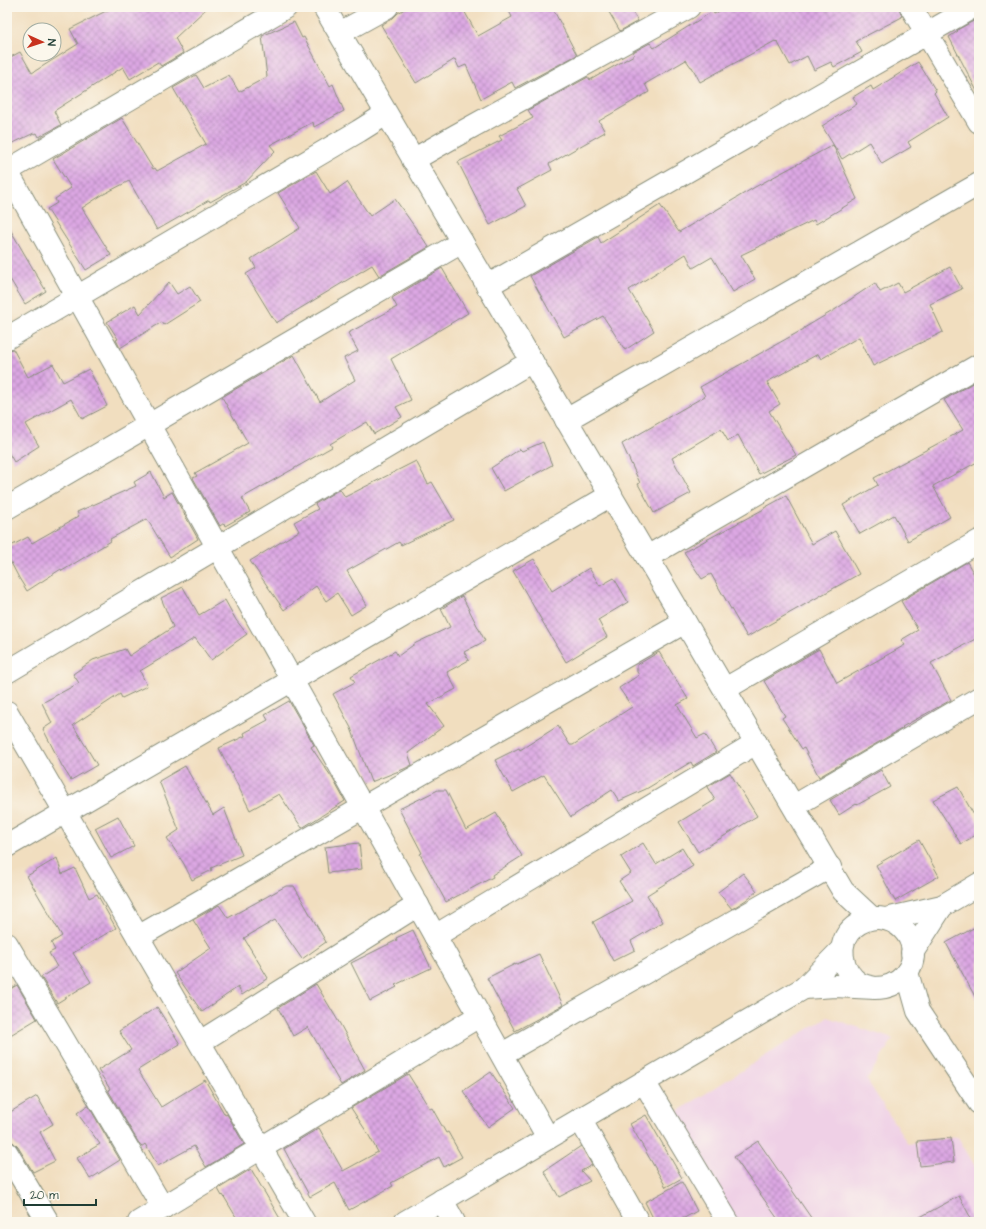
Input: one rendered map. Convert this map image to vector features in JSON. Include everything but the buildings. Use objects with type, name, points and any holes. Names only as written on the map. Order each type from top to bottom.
[{"type":"street","points":[[286,7],[7,171],[548,1138]]},
{"type":"street","points":[[324,7],[843,891],[879,918],[895,922],[908,935],[912,944],[910,963],[918,1011]]},
{"type":"street","points":[[340,33],[387,7]]},
{"type":"street","points":[[413,160],[689,7]]},
{"type":"street","points":[[911,7],[979,122]]},
{"type":"street","points":[[488,286],[973,7]]},
{"type":"street","points":[[7,338],[386,114]]},
{"type":"street","points":[[566,420],[979,184]]},
{"type":"street","points":[[7,508],[462,242]]},
{"type":"street","points":[[7,672],[532,361]]},
{"type":"street","points":[[647,557],[979,365]]},
{"type":"street","points":[[7,846],[611,495]]},
{"type":"street","points":[[725,689],[979,541]]},
{"type":"street","points":[[138,937],[686,622]]},
{"type":"street","points":[[794,806],[979,698]]},
{"type":"street","points":[[7,712],[304,1222]]},
{"type":"street","points":[[435,936],[756,742]]},
{"type":"street","points":[[502,1054],[830,867]]},
{"type":"street","points":[[405,1222],[804,988],[860,922],[942,906],[979,884]]},
{"type":"street","points":[[843,891],[846,939],[843,963],[850,975],[861,984],[881,987],[918,1011],[972,1079],[979,1103]]},
{"type":"street","points":[[200,1042],[418,905]]},
{"type":"street","points":[[804,988],[835,986],[881,987],[894,984],[901,979],[942,906]]},
{"type":"street","points":[[7,944],[163,1208]]},
{"type":"street","points":[[139,1222],[480,1016]]},
{"type":"street","points":[[644,1082],[728,1222]]},
{"type":"street","points":[[580,1119],[638,1222]]},
{"type":"street","points":[[7,1153],[48,1222]]},
{"type":"street","points":[[442,1200],[454,1222]]},
{"type":"shaded area","points":[[827,1017],[893,1039],[867,1080],[908,1144],[958,1137],[979,1173],[979,1222],[737,1222],[667,1118]]}]
